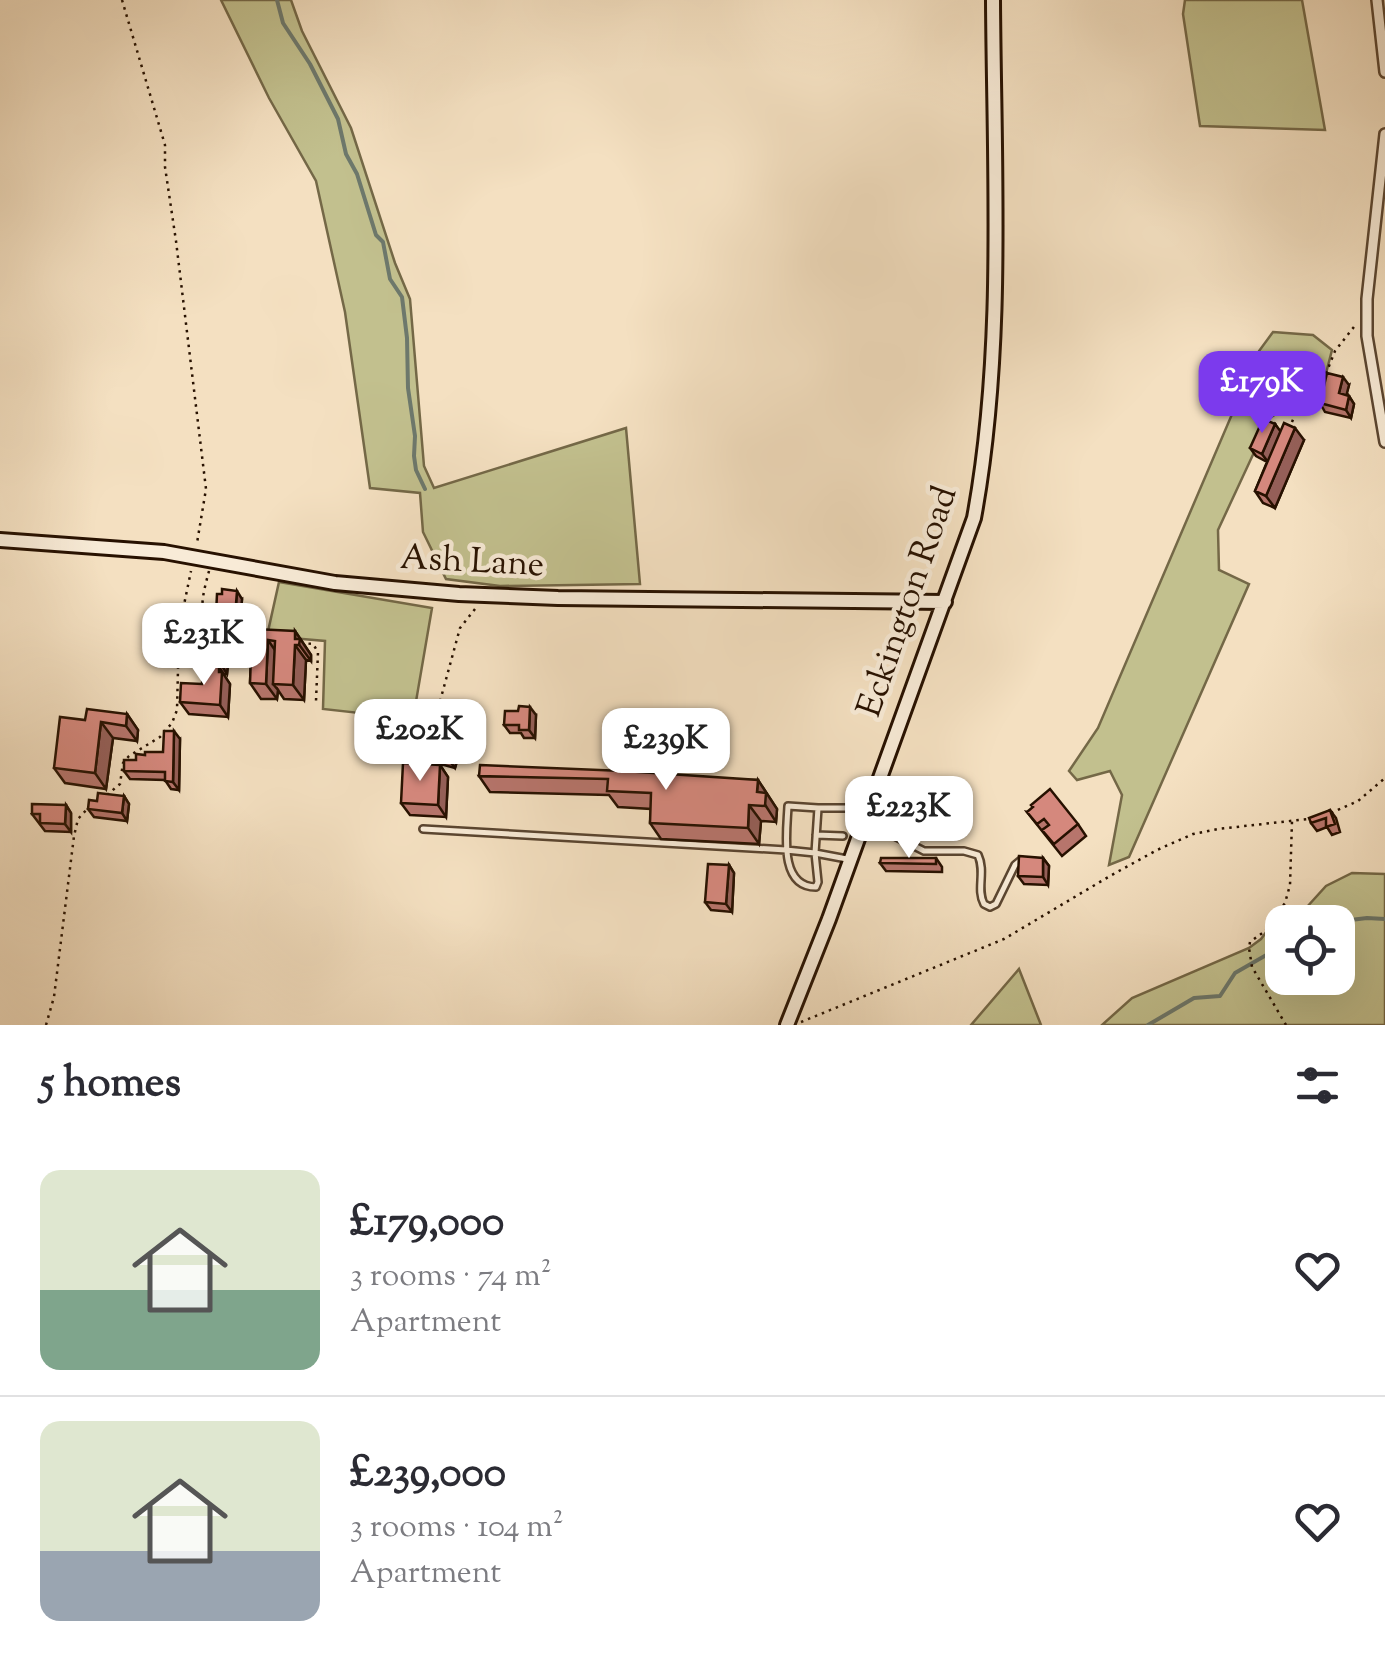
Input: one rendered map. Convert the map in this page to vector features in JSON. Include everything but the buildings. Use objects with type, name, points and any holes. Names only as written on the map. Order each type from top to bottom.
[{"type":"main road","name":"Eckington Road","points":[[786,1025],[830,918],[974,518],[985,461],[994,318],[994,0]]},
{"type":"main road","name":"Ash Lane","points":[[0,540],[164,552],[370,588],[485,596],[945,602]]},
{"type":"street","points":[[1377,0],[1385,72]]},
{"type":"street","points":[[1385,134],[1367,310],[1367,336],[1385,442]]},
{"type":"lane","points":[[818,808],[814,852],[818,882],[811,888],[798,882],[792,873],[786,850],[788,806],[849,808]]},
{"type":"lane","points":[[864,820],[924,851],[964,850],[978,855],[983,871],[980,894],[990,907],[996,904],[1023,858]]},
{"type":"lane","points":[[422,829],[814,852],[850,860]]},
{"type":"lane","points":[[816,835],[844,836]]},
{"type":"path","points":[[101,798],[120,784],[123,764],[129,756],[160,737],[177,710],[179,629],[206,489],[165,146],[122,0]]},
{"type":"path","points":[[1288,431],[1296,415],[1322,386],[1335,351],[1367,310]]},
{"type":"path","points":[[203,676],[206,626],[202,608],[212,560]]},
{"type":"path","points":[[482,736],[444,720],[440,706],[460,628],[485,596]]},
{"type":"path","points":[[206,626],[223,636]]},
{"type":"path","points":[[292,642],[316,646],[316,701]]},
{"type":"path","points":[[1332,812],[1358,801],[1385,778]]},
{"type":"path","points":[[46,1025],[54,996],[78,819],[92,805]]},
{"type":"path","points":[[795,1025],[1004,939],[1157,850],[1194,834],[1318,816]]},
{"type":"path","points":[[1286,1025],[1252,967],[1249,954],[1250,942],[1265,931],[1285,903],[1290,885],[1292,821]]},
{"type":"shaded area","points":[[221,0],[291,0],[302,31],[351,128],[410,299],[424,466],[434,488],[626,428],[640,584],[500,586],[446,579],[423,532],[420,493],[370,488],[345,312],[316,181],[269,98]]},
{"type":"shaded area","points":[[1185,0],[1302,0],[1325,130],[1200,126],[1183,14]]},
{"type":"shaded area","points":[[1273,332],[1313,335],[1332,350],[1324,381],[1270,418],[1218,530],[1219,570],[1249,584],[1129,857],[1109,865],[1122,795],[1110,771],[1077,780],[1069,771],[1098,728],[1259,351]]},
{"type":"shaded area","points":[[279,582],[432,608],[413,719],[323,709],[325,641],[267,636]]},
{"type":"shaded area","points":[[1352,873],[1385,874],[1385,1025],[1102,1025],[1132,998],[1249,948],[1265,934],[1265,995],[1355,995],[1355,905],[1309,905],[1326,886]]},
{"type":"shaded area","points":[[1019,969],[1041,1025],[971,1025]]},
{"type":"waterway","points":[[277,0],[283,23],[310,64],[338,119],[346,154],[357,174],[376,235],[383,242],[390,279],[402,297],[414,456],[425,489]]},
{"type":"waterway","points":[[1355,919],[1385,919]]},
{"type":"waterway","points":[[1148,1025],[1194,998],[1220,996],[1235,973],[1265,956]]}]
